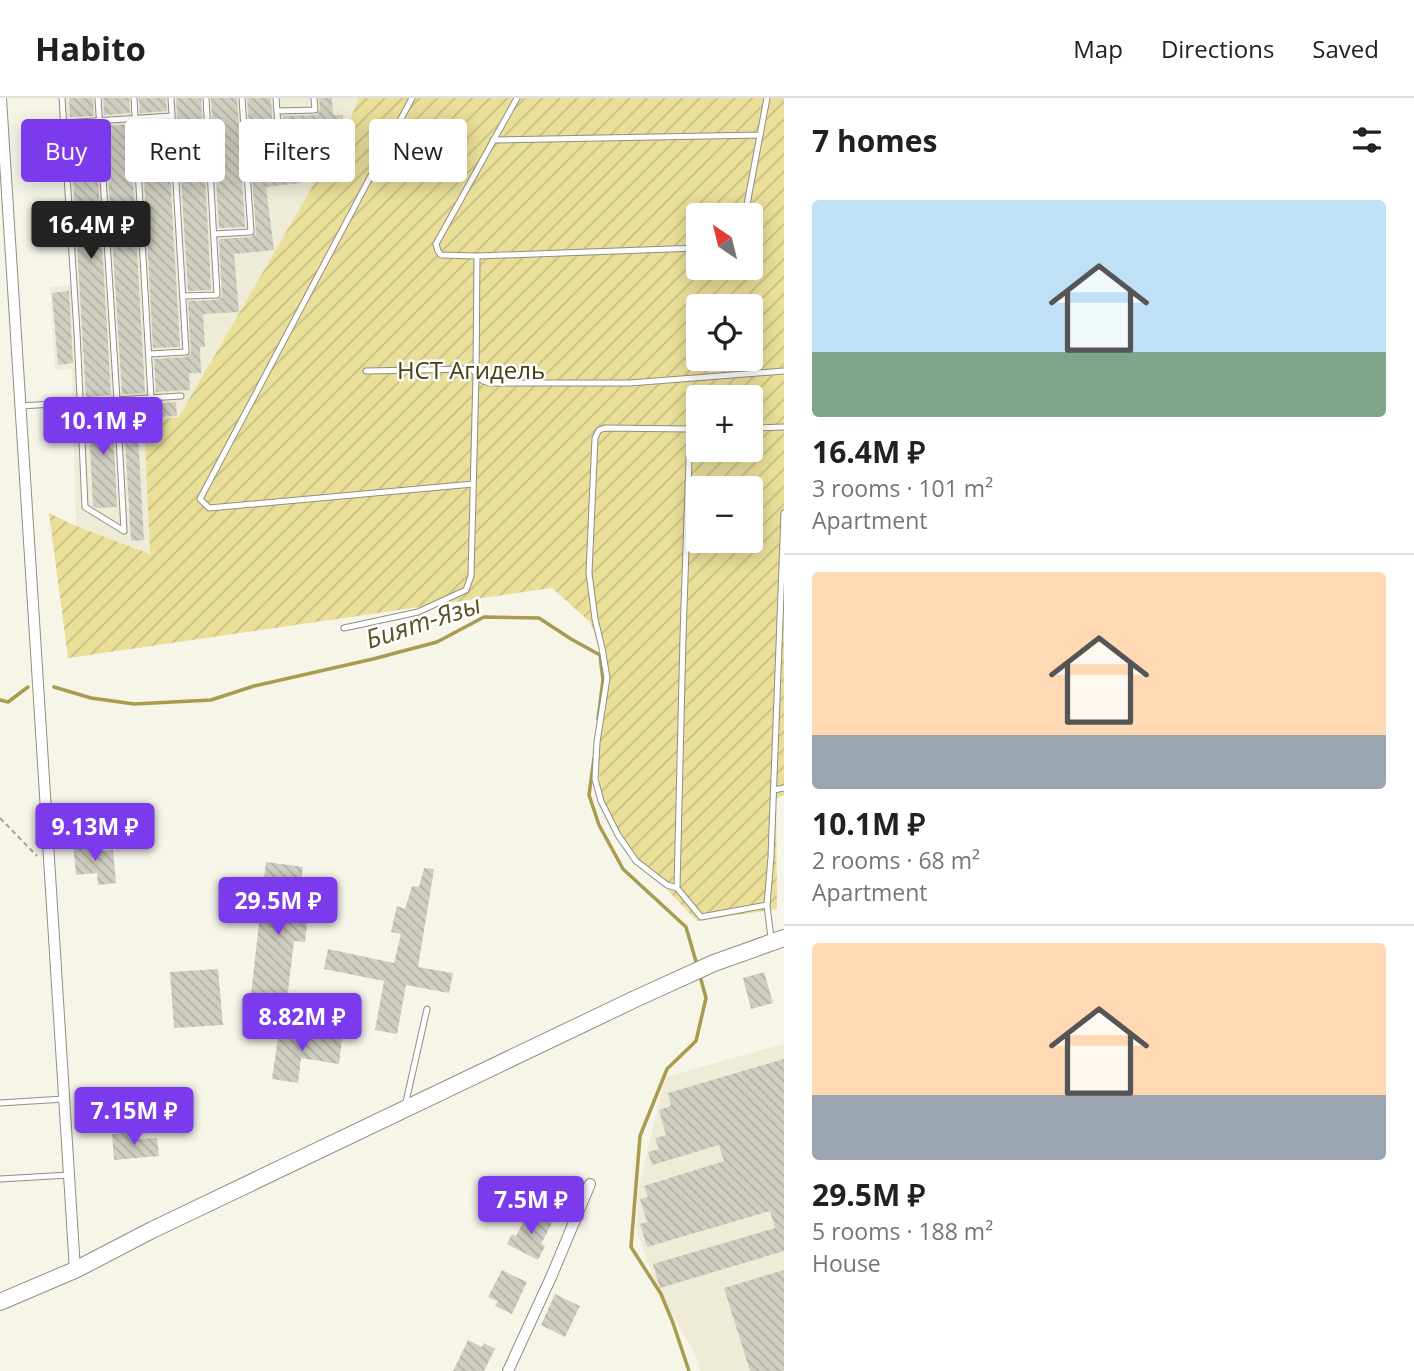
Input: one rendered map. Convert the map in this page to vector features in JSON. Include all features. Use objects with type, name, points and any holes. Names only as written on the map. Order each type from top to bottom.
[{"type":"main road","points":[[4,1304],[152,1230],[691,974],[778,940]]},
{"type":"street","points":[[1,98],[75,1270]]},
{"type":"street","points":[[508,1371],[590,1184]]},
{"type":"lane","points":[[62,98],[64,119]]},
{"type":"lane","points":[[98,98],[100,119]]},
{"type":"lane","points":[[134,98],[135,119],[172,116]]},
{"type":"lane","points":[[149,354],[186,352],[171,98]]},
{"type":"lane","points":[[183,296],[217,295],[206,98]]},
{"type":"lane","points":[[242,98],[243,119]]},
{"type":"lane","points":[[276,98],[278,119]]},
{"type":"lane","points":[[277,111],[315,110],[314,98]]},
{"type":"lane","points":[[412,98],[200,499],[209,508],[473,484]]},
{"type":"lane","points":[[517,98],[436,244],[442,255],[686,248]]},
{"type":"lane","points":[[747,203],[767,98]]},
{"type":"lane","points":[[493,140],[760,135]]},
{"type":"lane","points":[[68,182],[85,507],[124,531],[104,182]]},
{"type":"lane","points":[[139,182],[151,398]]},
{"type":"lane","points":[[214,234],[251,232],[248,182]]},
{"type":"lane","points":[[344,628],[418,611],[466,590],[471,576],[477,256]]},
{"type":"lane","points":[[366,371],[472,369],[483,381],[489,383],[630,383],[784,371]]},
{"type":"lane","points":[[21,406],[181,396]]},
{"type":"lane","points":[[763,428],[784,427]]},
{"type":"lane","points":[[686,429],[605,428],[599,430],[595,438],[589,573],[607,678],[597,742],[595,779],[601,801],[618,835],[636,861],[667,885],[677,888],[701,917],[767,905]]},
{"type":"lane","points":[[677,888],[690,462]]},
{"type":"lane","points":[[778,940],[767,905],[784,513]]},
{"type":"lane","points":[[774,790],[784,788]]},
{"type":"lane","points":[[404,1109],[427,1009]]},
{"type":"lane","points":[[0,1103],[64,1098]]},
{"type":"lane","points":[[0,1179],[69,1175]]},
{"type":"path","points":[[0,818],[50,869]]},
{"type":"shaded area","points":[[58,98],[359,98],[350,119],[239,119],[239,182],[315,182],[179,418],[144,421],[150,554],[76,526],[72,369],[55,370],[50,287],[71,285],[64,182],[111,182],[111,119],[59,119]]},
{"type":"shaded area","points":[[784,1044],[784,1371],[700,1371],[696,1356],[657,1289],[636,1228],[639,1186],[665,1077]]},
{"type":"green space","name":"НСТ Агидель","points":[[359,98],[784,98],[784,795],[776,798],[777,909],[697,921],[631,852],[612,820],[600,790],[598,752],[606,663],[590,622],[552,588],[68,658],[49,513],[150,554],[144,421],[179,417],[315,182],[355,182],[355,119],[350,119]]},
{"type":"building","points":[[69,98],[93,98],[94,116],[70,117]]},
{"type":"building","points":[[103,98],[129,98],[130,113],[104,115]]},
{"type":"building","points":[[139,98],[166,98],[167,111],[140,113]]},
{"type":"building","points":[[176,98],[201,98],[202,119],[177,119]]},
{"type":"building","points":[[211,98],[237,98],[239,182],[242,182],[245,227],[219,228],[216,182],[225,182],[225,119],[212,119]]},
{"type":"building","points":[[247,98],[271,98],[272,119],[249,119]]},
{"type":"building","points":[[319,98],[332,98],[333,115],[343,115],[343,119],[283,119],[283,116],[317,115],[320,110]]},
{"type":"building","points":[[125,124],[125,182],[133,182],[145,393],[122,394],[109,182],[111,182],[111,126]]},
{"type":"building","points":[[73,182],[98,182],[111,395],[86,396]]},
{"type":"building","points":[[144,182],[170,182],[180,347],[153,348]]},
{"type":"building","points":[[181,182],[205,182],[211,290],[188,291]]},
{"type":"building","points":[[252,182],[301,182],[266,187],[274,250],[234,254],[239,312],[203,314],[205,347],[200,347],[201,373],[189,373],[190,390],[156,392],[154,359],[186,357],[191,354],[188,301],[217,300],[222,297],[219,239],[251,237],[256,234]]},
{"type":"building","points":[[69,291],[73,363],[58,365],[52,293]]},
{"type":"building","points":[[176,402],[177,416],[137,418],[144,540],[131,541],[123,405]]},
{"type":"building","points":[[112,406],[117,507],[97,508],[93,506],[88,407]]},
{"type":"building","points":[[92,843],[93,852],[113,850],[116,883],[98,885],[97,873],[76,875],[73,844]]},
{"type":"building","points":[[266,862],[303,867],[299,897],[310,898],[305,942],[294,941],[285,1016],[249,1012]]},
{"type":"building","points":[[424,868],[434,869],[418,967],[453,973],[449,993],[406,985],[397,1034],[375,1030],[384,981],[324,969],[328,949],[394,963],[401,934],[391,932],[397,906],[405,909],[412,886],[419,887]]},
{"type":"building","points":[[218,969],[223,1025],[174,1028],[170,972]]},
{"type":"building","points":[[764,972],[773,1003],[751,1009],[743,978]]},
{"type":"building","points":[[279,1030],[342,1039],[339,1064],[301,1058],[298,1083],[272,1079]]},
{"type":"building","points":[[784,1059],[784,1251],[660,1288],[653,1264],[775,1228],[770,1211],[647,1247],[640,1224],[647,1222],[640,1199],[648,1197],[644,1186],[724,1161],[719,1145],[652,1165],[648,1152],[659,1149],[655,1138],[666,1135],[659,1110],[671,1106],[668,1093]]},
{"type":"building","points":[[137,1132],[138,1139],[157,1138],[159,1156],[114,1160],[112,1134]]},
{"type":"building","points":[[529,1211],[552,1223],[541,1244],[545,1246],[538,1260],[507,1244],[512,1234],[516,1236]]},
{"type":"building","points":[[502,1270],[527,1282],[512,1314],[495,1306],[498,1301],[488,1297]]},
{"type":"building","points":[[784,1270],[784,1371],[750,1371],[724,1288]]},
{"type":"building","points":[[555,1294],[580,1306],[565,1337],[541,1325]]},
{"type":"building","points":[[468,1340],[482,1347],[484,1343],[495,1349],[484,1371],[453,1371]]},
{"type":"waterway","name":"Бият-Язы","points":[[54,687],[91,698],[134,704],[211,700],[254,686],[437,642],[484,617],[539,618],[600,655],[603,680],[598,719]]},
{"type":"waterway","name":"Бият-Язы","points":[[0,700],[8,702],[28,687]]},
{"type":"waterway","name":"Бият-Язы","points":[[594,758],[589,795],[599,825],[623,869],[686,927],[697,965]]},
{"type":"waterway","name":"Бият-Язы","points":[[689,1371],[661,1294],[631,1247],[640,1136],[667,1069],[696,1041],[706,998],[700,976]]}]
